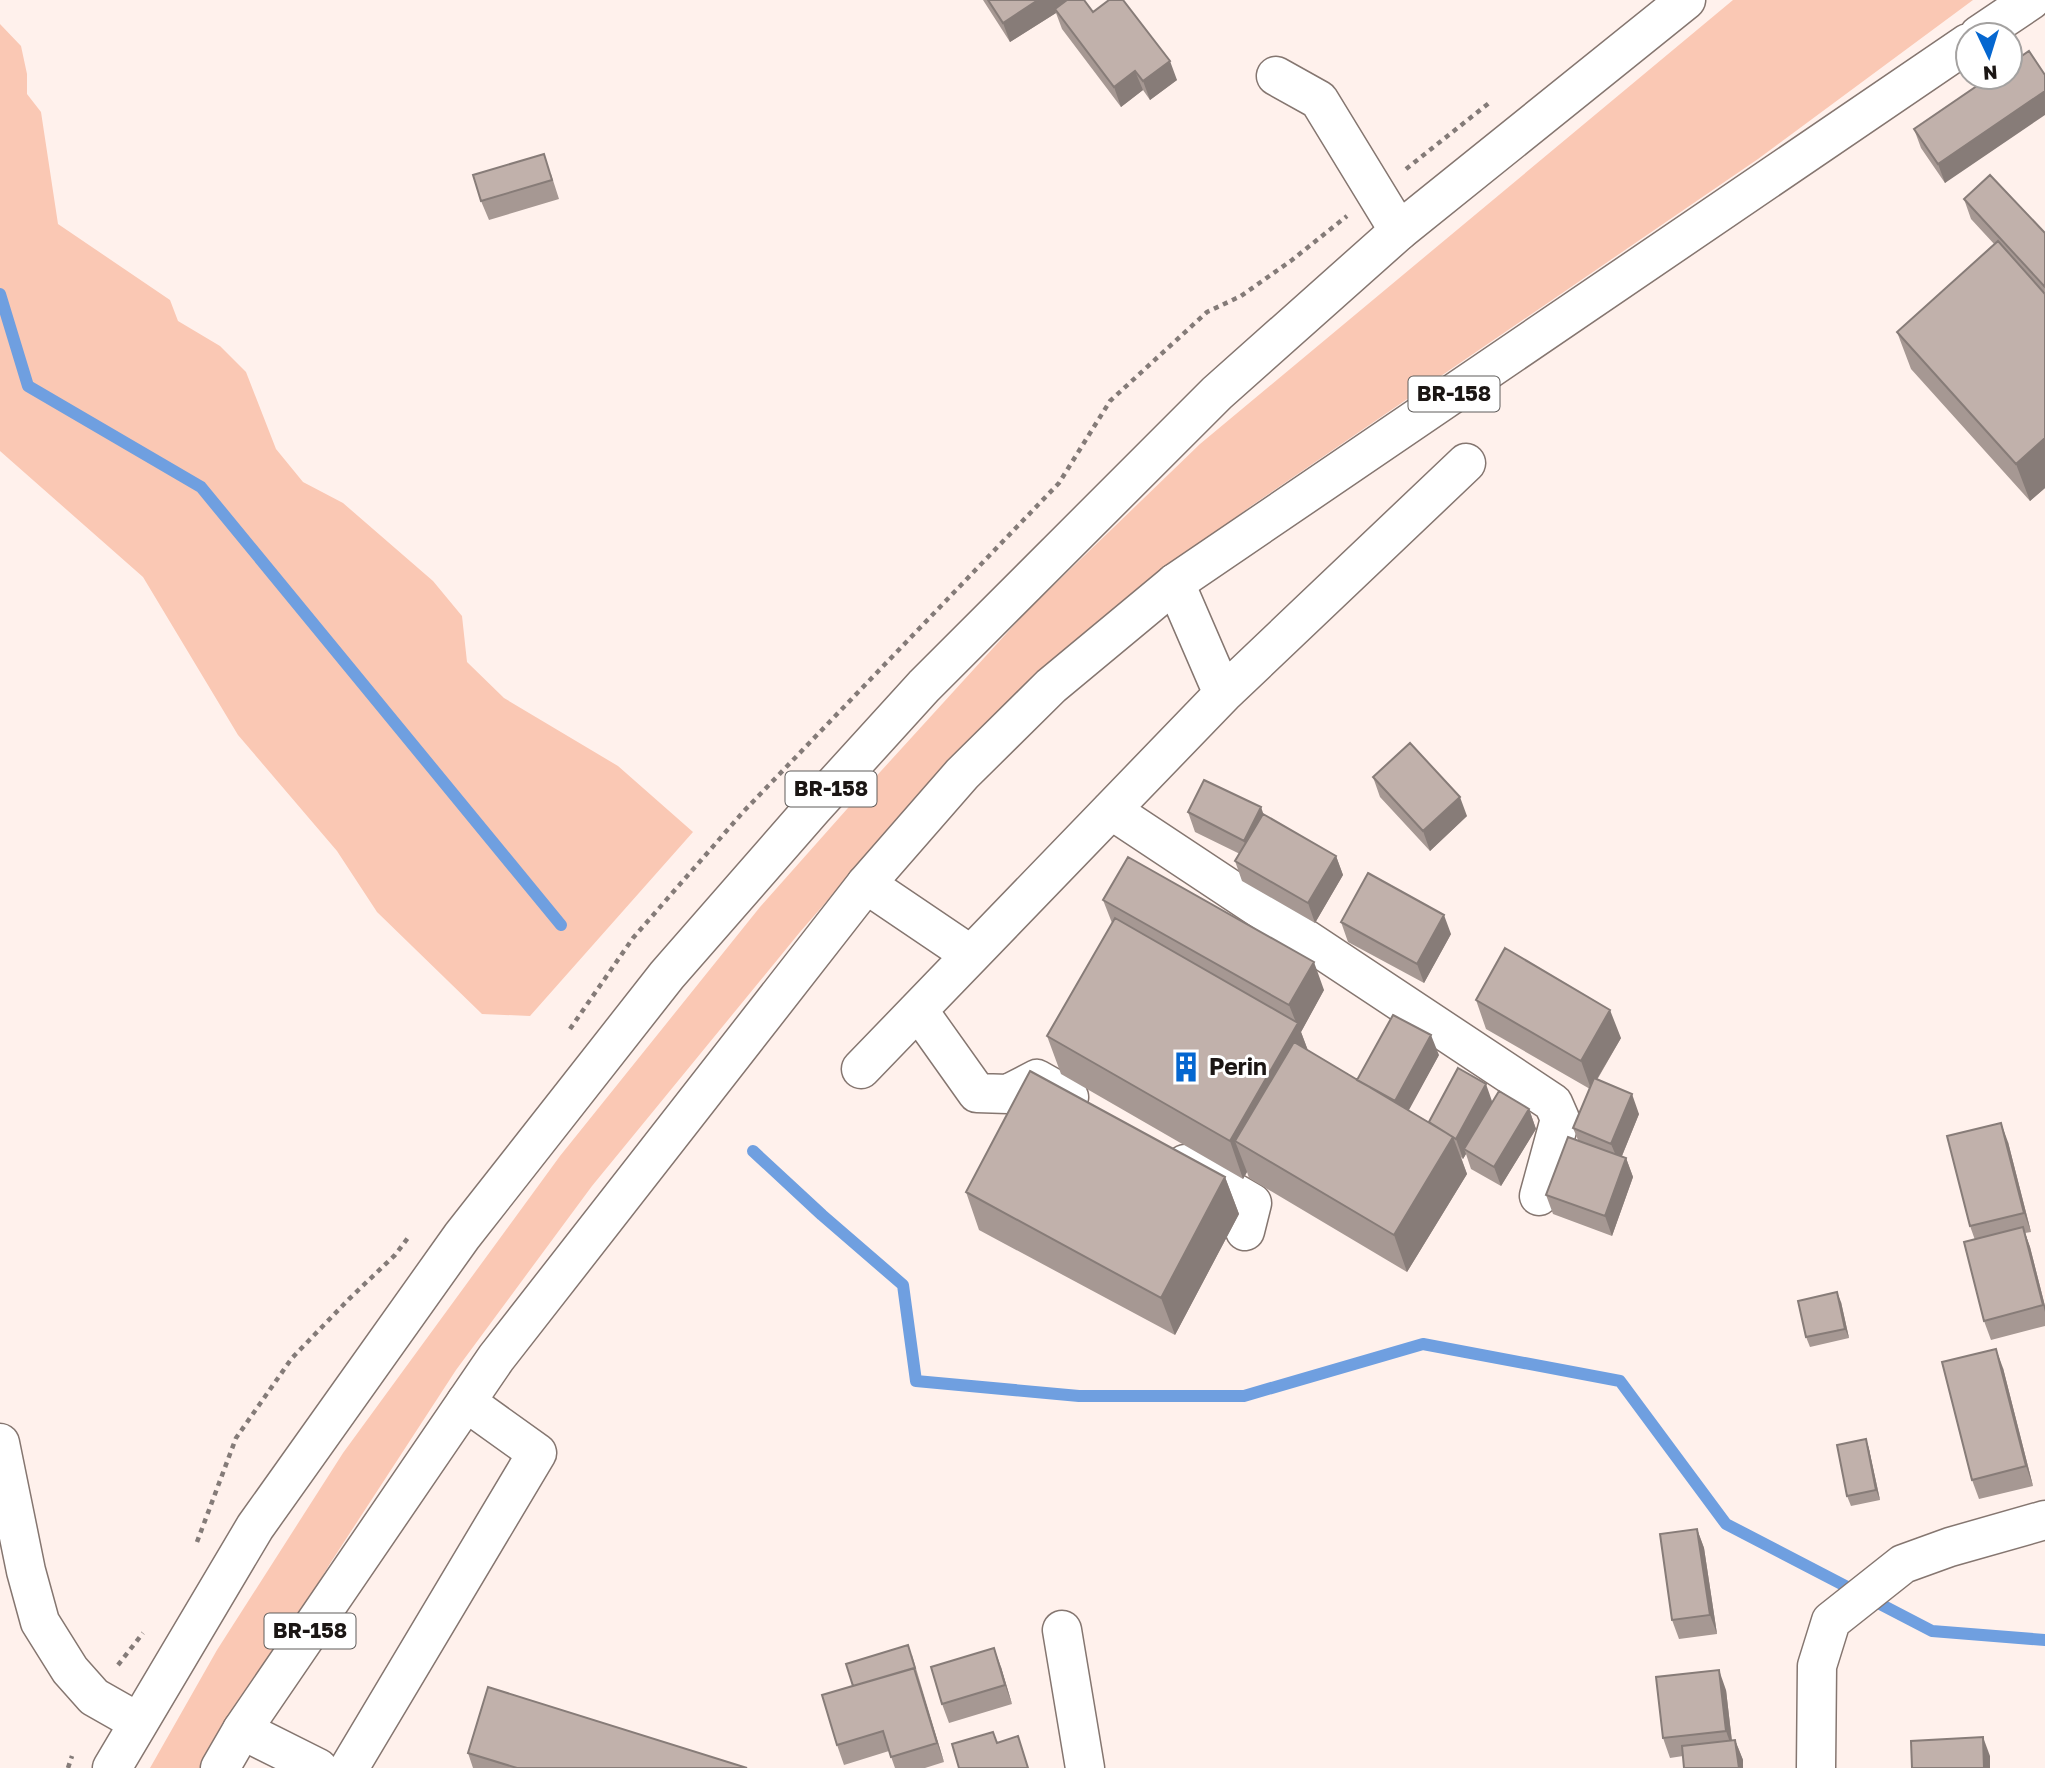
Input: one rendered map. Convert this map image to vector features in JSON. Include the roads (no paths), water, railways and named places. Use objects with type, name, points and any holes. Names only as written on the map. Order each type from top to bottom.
[{"type":"main road","name":"BR-158","points":[[112,1768],[256,1527],[462,1236],[667,975],[813,808],[924,686],[1217,393],[1399,231],[1686,0]]},
{"type":"main road","points":[[2000,21],[2031,0]]},
{"type":"main road","name":"BR-158","points":[[220,1768],[242,1730],[503,1348],[866,884],[962,774],[1051,686],[1175,583],[1954,53]]},
{"type":"main road","points":[[1276,76],[1319,100],[1399,231]]},
{"type":"main road","points":[[861,1069],[1223,694],[1466,463]]},
{"type":"main road","points":[[1175,583],[1223,694]]},
{"type":"main road","points":[[1111,810],[1553,1103],[1560,1119],[1539,1196]]},
{"type":"main road","points":[[866,884],[971,955]]},
{"type":"main road","points":[[918,1010],[977,1093],[1008,1094],[1037,1079],[1097,1113]]},
{"type":"main road","points":[[1156,1148],[1252,1203],[1245,1231]]},
{"type":"main road","points":[[349,1768],[537,1453],[466,1402]]},
{"type":"main road","points":[[0,1443],[26,1571],[40,1622],[70,1670],[94,1697],[138,1722]]},
{"type":"main road","points":[[1816,1768],[1816,1667],[1831,1621],[1903,1564],[1950,1547],[2045,1520]]},
{"type":"main road","points":[[1062,1630],[1085,1768]]},
{"type":"main road","points":[[242,1730],[318,1768]]},
{"type":"waterway","points":[[0,294],[28,386],[201,487],[561,925]]},
{"type":"waterway","points":[[753,1151],[903,1285],[916,1381],[1079,1396],[1244,1396],[1423,1344],[1620,1381],[1726,1524],[1932,1631],[2045,1640]]},
{"type":"place","name":"Perin","points":[[1186,1067]]}]
